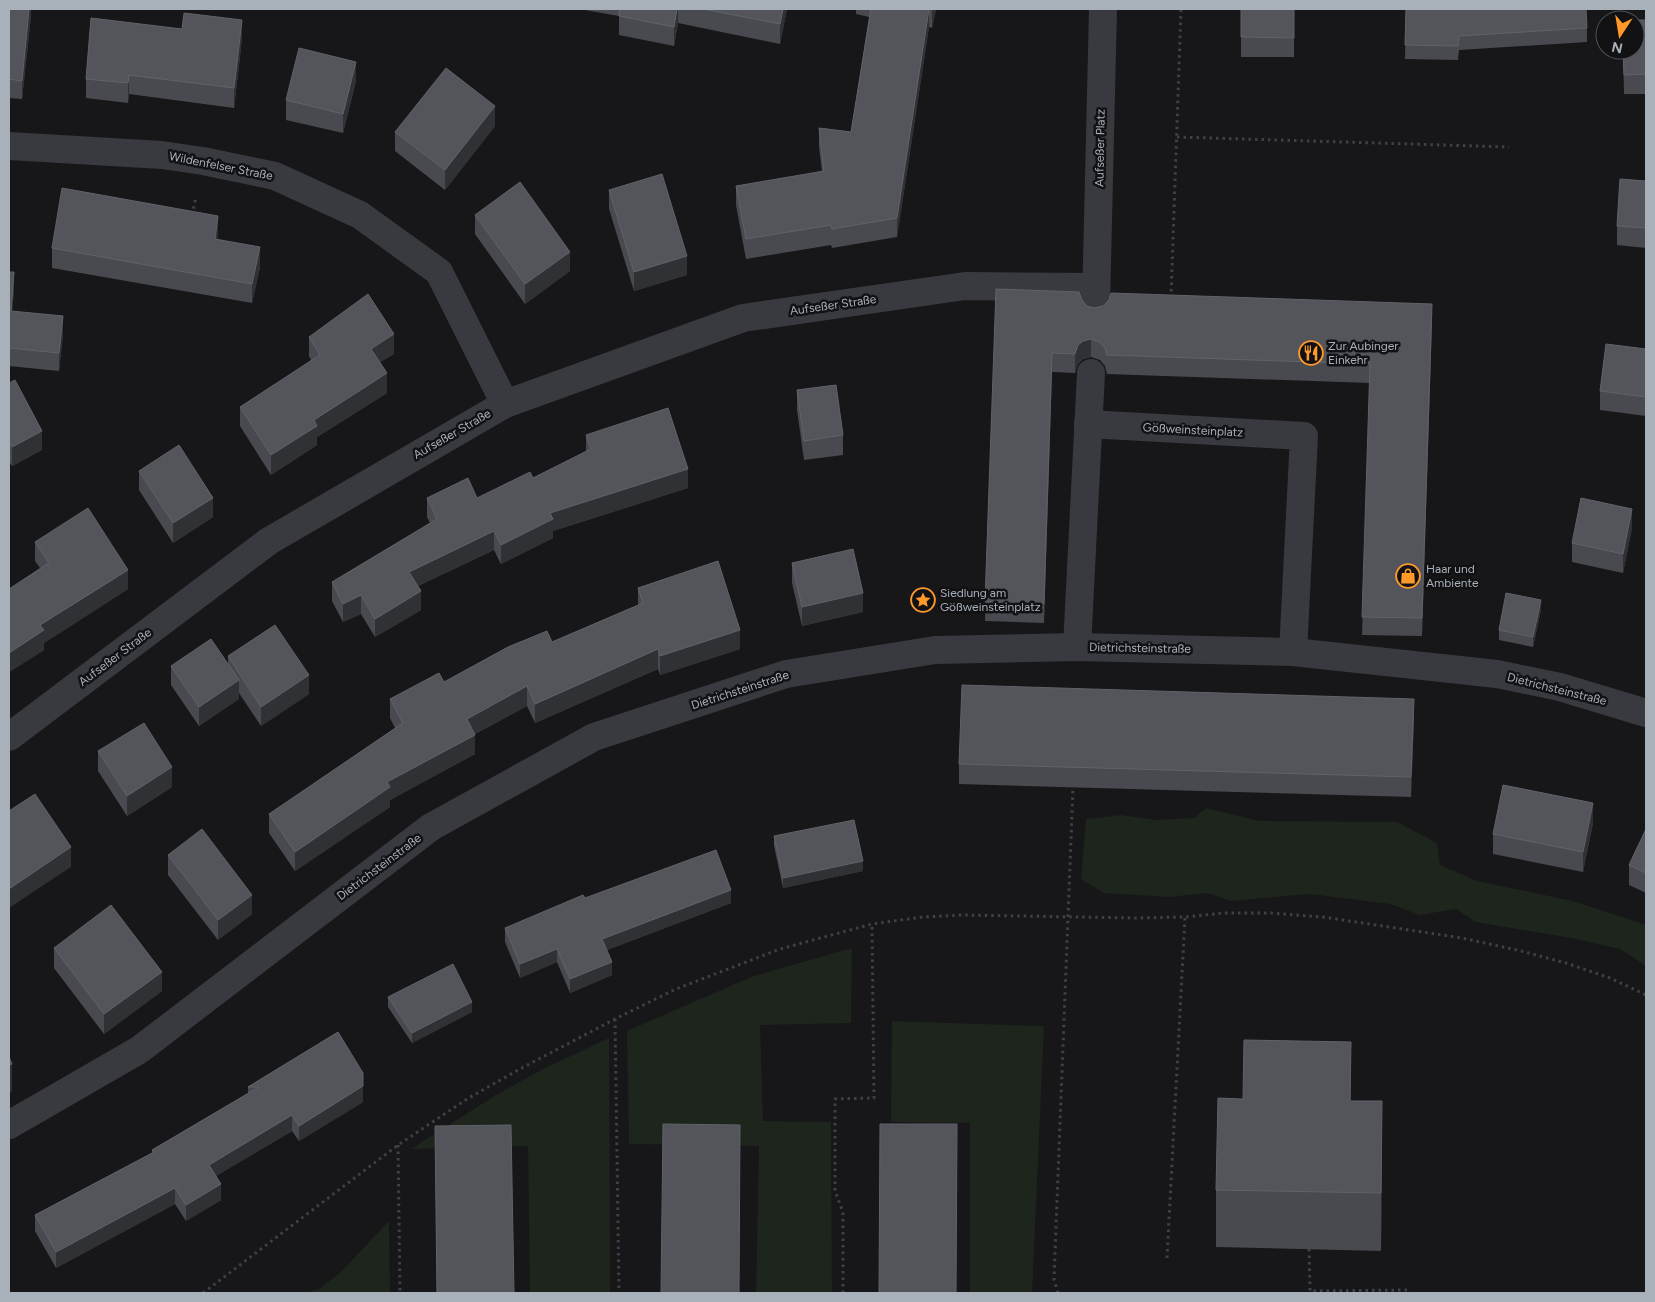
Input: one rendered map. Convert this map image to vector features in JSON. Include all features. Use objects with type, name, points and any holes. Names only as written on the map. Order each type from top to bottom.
[{"type":"street","name":"Aufseßer Platz","points":[[965,286],[1096,299],[1103,9]]},
{"type":"street","name":"Wildenfelser Straße","points":[[9,146],[162,155],[203,161],[275,176],[360,215],[439,272],[505,404]]},
{"type":"street","name":"Aufseßer Straße","points":[[9,737],[269,541],[505,404],[743,318],[965,286]]},
{"type":"street","points":[[1077,647],[1092,373]]},
{"type":"street","name":"Gößweinsteinplatz","points":[[1088,424],[1304,436],[1293,652]]},
{"type":"street","name":"Dietrichsteinstraße","points":[[9,1125],[139,1050],[431,827],[594,737],[786,674],[935,650],[1077,647],[1293,652],[1497,674],[1560,687],[1646,713]]},
{"type":"path","points":[[1171,299],[1181,9]]},
{"type":"path","points":[[1177,137],[1509,147]]},
{"type":"path","points":[[190,224],[203,161]]},
{"type":"path","points":[[1058,1293],[1054,1279],[1067,917],[1074,787]]},
{"type":"path","points":[[202,1293],[398,1145],[467,1099],[615,1018],[676,989],[780,949],[872,924],[924,916],[963,915],[1185,917],[1224,912],[1323,917],[1462,938],[1566,963],[1610,978],[1646,995]]},
{"type":"path","points":[[1167,1258],[1185,917]]},
{"type":"path","points":[[843,1293],[843,1212],[835,1191],[835,1099],[874,1098],[872,924]]},
{"type":"path","points":[[615,1018],[619,1293]]},
{"type":"path","points":[[398,1145],[400,1293]]},
{"type":"path","points":[[1309,1249],[1310,1292],[1409,1290],[1410,1293]]},
{"type":"shaded area","points":[[1206,808],[1260,821],[1397,822],[1437,843],[1440,865],[1477,881],[1573,901],[1646,925],[1646,966],[1620,949],[1571,938],[1476,922],[1456,909],[1420,915],[1390,904],[1310,894],[1231,901],[1207,893],[1169,897],[1104,893],[1081,879],[1086,819],[1121,815],[1156,820],[1194,818]]},
{"type":"shaded area","points":[[852,948],[851,1023],[760,1025],[763,1121],[831,1122],[832,1293],[756,1293],[759,1146],[629,1144],[627,1031],[751,977]]},
{"type":"shaded area","points":[[892,1021],[1044,1026],[1032,1293],[970,1293],[970,1123],[891,1122]]},
{"type":"shaded area","points":[[609,1038],[610,1293],[530,1293],[528,1146],[411,1149],[496,1095],[543,1069]]},
{"type":"shaded area","points":[[389,1221],[390,1293],[305,1293],[319,1289],[342,1271]]},
{"type":"building","points":[[9,9],[29,9],[22,81],[9,79]]},
{"type":"building","points":[[620,9],[677,9],[674,27],[619,16]]},
{"type":"building","points":[[703,9],[783,9],[780,24]]},
{"type":"building","points":[[871,9],[929,9],[897,218],[832,229],[831,225],[746,239],[736,186],[824,171],[819,128],[851,132]]},
{"type":"building","points":[[1241,9],[1294,9],[1294,38],[1241,37]]},
{"type":"building","points":[[1406,9],[1586,9],[1587,28],[1459,36],[1458,46],[1405,45]]},
{"type":"building","points":[[184,13],[242,20],[234,88],[129,75],[128,83],[86,79],[91,18],[182,29]]},
{"type":"building","points":[[1646,20],[1646,74],[1624,75],[1623,60],[1645,60]]},
{"type":"building","points":[[299,48],[356,62],[343,114],[286,100]]},
{"type":"building","points":[[446,68],[495,106],[445,170],[395,132]]},
{"type":"building","points":[[662,174],[687,256],[634,272],[609,190]]},
{"type":"building","points":[[1620,179],[1646,181],[1646,228],[1617,226]]},
{"type":"building","points":[[520,182],[570,252],[525,284],[475,215]]},
{"type":"building","points":[[62,188],[218,216],[215,239],[260,247],[252,284],[52,248]]},
{"type":"building","points":[[9,272],[14,272],[11,311],[63,316],[59,353],[9,348]]},
{"type":"building","points":[[996,289],[1079,292],[1087,306],[1094,308],[1103,306],[1109,300],[1111,293],[1432,304],[1422,618],[1362,617],[1370,364],[1107,355],[1105,348],[1100,342],[1091,339],[1083,341],[1078,345],[1075,354],[1052,353],[1044,604],[985,602]]},
{"type":"building","points":[[368,294],[394,334],[371,349],[387,373],[314,420],[317,426],[271,455],[240,407],[320,355],[309,337]]},
{"type":"building","points":[[1606,344],[1646,349],[1646,397],[1600,391]]},
{"type":"building","points":[[15,380],[42,431],[12,447],[9,441],[9,383]]},
{"type":"building","points":[[836,385],[843,435],[804,441],[797,390]]},
{"type":"building","points":[[668,408],[688,469],[550,513],[553,519],[501,545],[494,531],[409,572],[421,591],[375,619],[361,595],[343,604],[332,582],[437,519],[427,498],[468,478],[477,498],[530,472],[533,478],[591,449],[586,435]]},
{"type":"building","points":[[179,445],[213,498],[173,523],[139,471]]},
{"type":"building","points":[[1581,498],[1632,509],[1623,554],[1572,543]]},
{"type":"building","points":[[88,508],[128,570],[40,625],[44,630],[9,653],[9,589],[49,563],[35,542]]},
{"type":"building","points":[[853,549],[863,593],[802,607],[792,563]]},
{"type":"building","points":[[718,561],[740,630],[660,656],[658,649],[535,704],[527,686],[467,719],[475,735],[387,782],[390,787],[295,852],[269,814],[403,723],[390,699],[439,673],[444,682],[508,647],[547,631],[552,642],[643,603],[638,588]]},
{"type":"building","points":[[1506,593],[1541,600],[1533,637],[1499,630]]},
{"type":"building","points":[[275,625],[309,675],[261,707],[228,656]]},
{"type":"building","points":[[211,639],[239,680],[199,707],[171,666]]},
{"type":"building","points":[[962,685],[1414,699],[1411,777],[959,764]]},
{"type":"building","points":[[144,723],[172,767],[127,796],[98,751]]},
{"type":"building","points":[[1503,785],[1593,803],[1583,852],[1493,834]]},
{"type":"building","points":[[35,794],[71,847],[9,889],[9,811]]},
{"type":"building","points":[[854,820],[863,861],[783,878],[774,836]]},
{"type":"building","points":[[202,829],[252,895],[218,920],[168,855]]},
{"type":"building","points":[[1646,829],[1646,873],[1629,865]]},
{"type":"building","points":[[716,850],[731,890],[602,939],[612,962],[570,979],[557,949],[520,964],[505,928],[583,895],[585,898]]},
{"type":"building","points":[[111,905],[162,972],[104,1014],[54,948]]},
{"type":"building","points":[[453,964],[472,1002],[412,1033],[388,997]]},
{"type":"building","points":[[338,1032],[363,1073],[363,1086],[299,1126],[292,1115],[209,1165],[221,1184],[186,1205],[175,1188],[56,1252],[35,1215],[154,1152],[152,1150],[259,1087],[248,1087]]},
{"type":"building","points":[[1244,1040],[1351,1042],[1350,1101],[1382,1101],[1381,1193],[1216,1190],[1218,1098],[1243,1099]]},
{"type":"building","points":[[663,1124],[740,1125],[739,1293],[661,1293]]},
{"type":"building","points":[[880,1124],[957,1124],[956,1293],[879,1293]]},
{"type":"building","points":[[511,1125],[514,1293],[437,1293],[435,1126]]},
{"type":"place","name":"Zur Aubinger Einkehr","points":[[1311,353]]},
{"type":"place","name":"Haar und Ambiente","points":[[1408,576]]},
{"type":"place","name":"Siedlung am Gößweinsteinplatz","points":[[923,600]]}]
